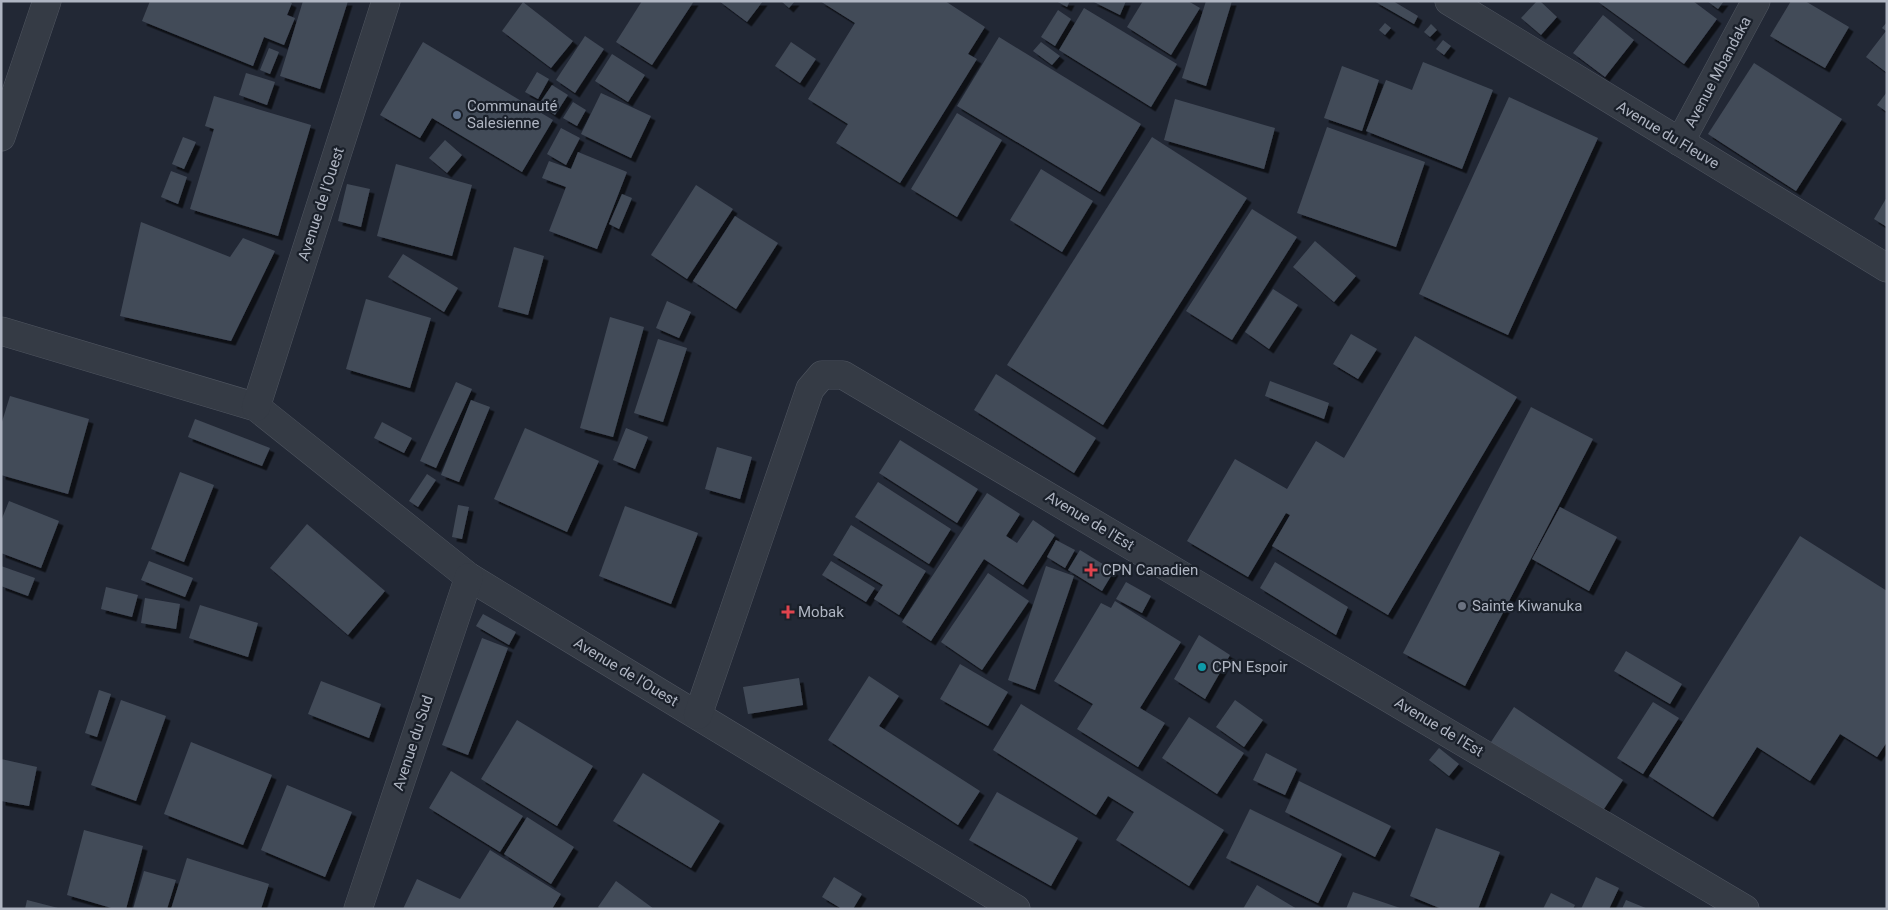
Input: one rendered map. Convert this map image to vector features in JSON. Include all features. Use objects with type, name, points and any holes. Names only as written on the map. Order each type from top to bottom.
[{"type":"street","points":[[1,137],[47,1]]},
{"type":"street","name":"Avenue de l'Ouest","points":[[256,407],[386,1]]},
{"type":"street","name":"Avenue du Fleuve","points":[[1450,1],[1887,268]]},
{"type":"street","name":"Avenue Mbandaka","points":[[1680,142],[1756,1]]},
{"type":"street","name":"Avenue de l'Ouest","points":[[1,331],[256,407],[468,577],[1016,909]]},
{"type":"street","name":"Avenue de l'Est","points":[[698,715],[810,389],[822,374],[843,375],[1746,909]]},
{"type":"street","name":"Avenue du Sud","points":[[358,909],[468,577]]},
{"type":"building","points":[[150,1],[288,1],[292,3],[287,15],[295,18],[284,45],[264,37],[253,66],[142,21]]},
{"type":"building","points":[[303,1],[348,1],[320,89],[280,76]]},
{"type":"building","points":[[642,1],[694,1],[652,65],[616,42]]},
{"type":"building","points":[[719,1],[763,1],[747,22]]},
{"type":"building","points":[[781,1],[795,1],[789,8]]},
{"type":"building","points":[[820,1],[945,1],[985,27],[968,54],[977,59],[900,183],[836,143],[848,124],[808,99],[855,23]]},
{"type":"building","points":[[1056,1],[1070,1],[1067,7]]},
{"type":"building","points":[[1092,1],[1126,1],[1120,15]]},
{"type":"building","points":[[1143,1],[1188,1],[1200,8],[1171,55],[1127,27]]},
{"type":"building","points":[[1206,1],[1232,1],[1206,86],[1182,78]]},
{"type":"building","points":[[1374,1],[1393,1],[1418,16],[1414,24]]},
{"type":"building","points":[[1537,1],[1540,1],[1557,17],[1541,35],[1521,18]]},
{"type":"building","points":[[1597,1],[1693,1],[1717,19],[1684,64]]},
{"type":"building","points":[[1707,1],[1724,1],[1718,9]]},
{"type":"building","points":[[1791,1],[1805,1],[1849,27],[1825,68],[1770,36]]},
{"type":"building","points":[[523,2],[573,41],[551,68],[502,31]]},
{"type":"building","points":[[1084,8],[1177,64],[1151,107],[1059,50]]},
{"type":"building","points":[[1058,10],[1071,19],[1055,46],[1041,37]]},
{"type":"building","points":[[1603,15],[1634,40],[1605,77],[1573,53]]},
{"type":"building","points":[[1887,22],[1886,72],[1866,57],[1886,31],[1882,28]]},
{"type":"building","points":[[1385,23],[1391,28],[1385,35],[1379,30]]},
{"type":"building","points":[[1431,24],[1437,30],[1430,37],[1424,32]]},
{"type":"building","points":[[585,36],[604,49],[575,93],[556,80]]},
{"type":"building","points":[[999,37],[1141,124],[1100,192],[957,106]]},
{"type":"building","points":[[1443,40],[1451,46],[1444,55],[1436,49]]},
{"type":"building","points":[[423,42],[553,120],[522,172],[432,118],[420,138],[380,115]]},
{"type":"building","points":[[791,42],[816,59],[800,83],[775,66]]},
{"type":"building","points":[[1041,42],[1060,56],[1052,65],[1033,51]]},
{"type":"building","points":[[269,48],[279,52],[270,74],[260,70]]},
{"type":"building","points":[[612,54],[645,75],[628,102],[595,81]]},
{"type":"building","points":[[1423,62],[1493,90],[1462,169],[1366,131],[1386,80],[1412,90]]},
{"type":"building","points":[[1754,63],[1842,119],[1796,191],[1708,134]]},
{"type":"building","points":[[1342,66],[1379,80],[1362,131],[1324,118]]},
{"type":"building","points":[[537,72],[549,79],[538,99],[525,92]]},
{"type":"building","points":[[246,73],[275,82],[267,105],[239,95]]},
{"type":"building","points":[[552,85],[568,95],[555,115],[539,104]]},
{"type":"building","points":[[1887,92],[1887,112],[1877,105]]},
{"type":"building","points":[[601,93],[651,116],[631,158],[581,134]]},
{"type":"building","points":[[214,96],[311,125],[278,236],[190,209],[214,129],[205,126]]},
{"type":"building","points":[[1509,97],[1598,138],[1508,335],[1419,294]]},
{"type":"building","points":[[1175,99],[1275,128],[1264,169],[1164,140]]},
{"type":"building","points":[[573,102],[586,110],[577,126],[563,118]]},
{"type":"building","points":[[957,113],[1002,140],[957,217],[911,189]]},
{"type":"building","points":[[1327,127],[1425,162],[1396,247],[1297,213]]},
{"type":"building","points":[[561,128],[580,138],[566,165],[547,154]]},
{"type":"building","points":[[183,137],[196,142],[184,169],[172,164]]},
{"type":"building","points":[[1152,137],[1247,198],[1103,425],[1007,365]]},
{"type":"building","points":[[445,140],[462,155],[447,173],[429,158]]},
{"type":"building","points":[[578,152],[627,172],[597,249],[549,231],[566,187],[542,178],[549,161],[571,169]]},
{"type":"building","points":[[396,164],[472,185],[452,256],[377,236]]},
{"type":"building","points":[[1041,169],[1093,201],[1062,252],[1010,220]]},
{"type":"building","points":[[171,171],[187,177],[178,204],[161,197]]},
{"type":"building","points":[[347,184],[370,189],[361,227],[338,221]]},
{"type":"building","points":[[696,185],[733,209],[687,279],[651,255]]},
{"type":"building","points":[[622,194],[632,198],[619,229],[609,224]]},
{"type":"building","points":[[1887,197],[1887,227],[1874,219]]},
{"type":"building","points":[[1252,209],[1297,237],[1232,340],[1186,311]]},
{"type":"building","points":[[735,216],[778,243],[736,309],[693,281]]},
{"type":"building","points":[[141,222],[230,257],[243,238],[275,251],[231,341],[120,316]]},
{"type":"building","points":[[1315,241],[1356,276],[1334,302],[1293,267]]},
{"type":"building","points":[[514,247],[544,256],[528,315],[498,307]]},
{"type":"building","points":[[403,254],[458,288],[444,312],[388,277]]},
{"type":"building","points":[[1273,289],[1298,305],[1269,349],[1245,332]]},
{"type":"building","points":[[366,299],[431,318],[410,388],[346,369]]},
{"type":"building","points":[[667,301],[691,312],[679,338],[656,328]]},
{"type":"building","points":[[610,317],[644,327],[613,437],[580,428]]},
{"type":"building","points":[[1351,334],[1377,349],[1358,379],[1333,364]]},
{"type":"building","points":[[1415,336],[1517,397],[1388,615],[1272,546],[1290,515],[1286,513],[1248,577],[1187,541],[1235,459],[1287,489],[1316,441],[1344,458]]},
{"type":"building","points":[[658,339],[687,348],[663,422],[634,413]]},
{"type":"building","points":[[996,374],[1096,438],[1074,473],[974,410]]},
{"type":"building","points":[[1270,381],[1329,403],[1324,419],[1265,396]]},
{"type":"building","points":[[456,382],[472,389],[436,468],[420,461]]},
{"type":"building","points":[[10,396],[89,419],[68,494],[1,475],[1,425]]},
{"type":"building","points":[[471,400],[490,407],[459,482],[441,475]]},
{"type":"building","points":[[1531,407],[1593,439],[1465,686],[1403,653]]},
{"type":"building","points":[[195,419],[270,448],[262,466],[188,437]]},
{"type":"building","points":[[382,422],[412,438],[404,453],[374,438]]},
{"type":"building","points":[[525,428],[599,461],[567,532],[494,499]]},
{"type":"building","points":[[626,428],[648,437],[635,469],[613,460]]},
{"type":"building","points":[[900,440],[978,489],[957,523],[879,473]]},
{"type":"building","points":[[717,447],[752,457],[740,499],[705,489]]},
{"type":"building","points":[[180,472],[214,485],[184,562],[151,549]]},
{"type":"building","points":[[427,474],[436,480],[418,507],[409,501]]},
{"type":"building","points":[[878,482],[951,529],[929,564],[855,517]]},
{"type":"building","points":[[987,493],[1020,514],[1006,536],[1017,543],[1033,520],[1055,535],[1023,585],[984,559],[931,641],[902,622]]},
{"type":"building","points":[[9,501],[59,521],[41,568],[1,553],[1,521]]},
{"type":"building","points":[[458,505],[469,507],[462,539],[452,537]]},
{"type":"building","points":[[625,506],[698,533],[671,604],[599,576]]},
{"type":"building","points":[[1560,507],[1617,537],[1589,591],[1532,559]]},
{"type":"building","points":[[307,524],[385,591],[348,635],[270,568]]},
{"type":"building","points":[[851,525],[926,571],[899,615],[874,599],[883,585],[833,555]]},
{"type":"building","points":[[1800,536],[1887,591],[1887,742],[1877,757],[1840,734],[1810,781],[1757,747],[1713,817],[1649,776]]},
{"type":"building","points":[[1056,540],[1075,550],[1065,568],[1047,557]]},
{"type":"building","name":"CPN Canadien","points":[[1080,550],[1114,571],[1102,591],[1068,570]]},
{"type":"building","points":[[149,561],[193,578],[185,597],[141,580]]},
{"type":"building","points":[[831,561],[875,588],[866,602],[822,575]]},
{"type":"building","points":[[1275,562],[1348,607],[1336,635],[1260,588]]},
{"type":"building","points":[[1,566],[35,578],[28,596],[1,586]]},
{"type":"building","points":[[1046,566],[1074,576],[1035,690],[1008,680]]},
{"type":"building","points":[[988,573],[1029,601],[982,670],[941,642]]},
{"type":"building","points":[[1126,582],[1151,596],[1142,613],[1116,599]]},
{"type":"building","points":[[106,587],[138,595],[132,617],[101,609]]},
{"type":"building","points":[[145,598],[180,604],[176,629],[141,623]]},
{"type":"building","points":[[1115,601],[1181,642],[1140,708],[1165,723],[1138,767],[1077,729],[1093,704],[1054,681],[1101,603],[1111,608]]},
{"type":"building","points":[[200,605],[258,623],[248,657],[189,638]]},
{"type":"building","points":[[483,614],[516,632],[509,645],[476,626]]},
{"type":"building","name":"CPN Espoir","points":[[1199,635],[1230,655],[1205,699],[1174,679]]},
{"type":"building","points":[[482,638],[508,648],[468,755],[442,745]]},
{"type":"building","points":[[1626,651],[1682,684],[1670,704],[1614,671]]},
{"type":"building","points":[[960,664],[1008,692],[988,726],[940,699]]},
{"type":"building","points":[[869,676],[899,696],[879,726],[980,791],[958,825],[828,740]]},
{"type":"building","points":[[799,678],[803,705],[748,714],[743,687]]},
{"type":"building","points":[[321,681],[381,704],[369,738],[308,714]]},
{"type":"building","points":[[99,690],[111,694],[97,737],[85,733]]},
{"type":"building","points":[[121,700],[166,716],[136,801],[91,785]]},
{"type":"building","points":[[1235,700],[1263,720],[1244,747],[1216,727]]},
{"type":"building","points":[[1653,702],[1679,718],[1643,774],[1617,758]]},
{"type":"building","points":[[1021,704],[1224,830],[1189,886],[1116,840],[1134,812],[1108,796],[1096,815],[993,750]]},
{"type":"building","points":[[1514,707],[1623,780],[1598,818],[1489,745]]},
{"type":"building","points":[[1189,717],[1244,753],[1217,794],[1162,758]]},
{"type":"building","points":[[517,720],[593,766],[557,826],[481,779]]},
{"type":"building","points":[[191,742],[272,775],[243,845],[164,814]]},
{"type":"building","points":[[1439,748],[1459,764],[1449,776],[1429,760]]},
{"type":"building","points":[[1266,753],[1297,769],[1285,795],[1253,780]]},
{"type":"building","points":[[1,759],[37,767],[29,806],[1,801]]},
{"type":"building","points":[[451,771],[523,816],[500,852],[429,808]]},
{"type":"building","points":[[643,773],[720,821],[691,868],[613,821]]},
{"type":"building","points":[[1299,781],[1391,826],[1375,857],[1285,812]]},
{"type":"building","points":[[287,785],[352,812],[325,877],[261,850]]},
{"type":"building","points":[[997,792],[1078,838],[1051,886],[969,840]]},
{"type":"building","points":[[1250,809],[1342,854],[1318,903],[1226,858]]},
{"type":"building","points":[[527,817],[574,847],[551,884],[504,854]]},
{"type":"building","points":[[1436,828],[1500,852],[1478,909],[1442,909],[1410,896]]},
{"type":"building","points":[[84,830],[143,846],[126,909],[115,909],[67,895]]},
{"type":"building","points":[[490,850],[561,894],[552,909],[403,909],[417,879],[460,899]]},
{"type":"building","points":[[187,858],[269,884],[261,909],[171,909]]},
{"type":"building","points":[[144,871],[176,880],[167,909],[133,909]]},
{"type":"building","points":[[834,877],[862,894],[853,909],[842,909],[822,897]]},
{"type":"building","points":[[1596,877],[1619,888],[1609,909],[1581,909]]},
{"type":"building","points":[[616,881],[654,909],[600,909],[598,907]]},
{"type":"building","points":[[1257,885],[1297,909],[1243,909]]},
{"type":"building","points":[[1353,892],[1400,908],[1400,909],[1346,909]]},
{"type":"building","points":[[1551,893],[1575,905],[1573,909],[1543,909]]},
{"type":"building","points":[[27,900],[58,908],[58,909],[25,909]]},
{"type":"building","points":[[1626,900],[1648,909],[1622,909]]},
{"type":"place","name":"Communauté Salesienne","points":[[457,115]]},
{"type":"place","name":"CPN Canadien","points":[[1091,570]]},
{"type":"place","name":"Sainte Kiwanuka","points":[[1462,606]]},
{"type":"place","name":"Mobak","points":[[788,612]]},
{"type":"place","name":"CPN Espoir","points":[[1202,667]]}]
